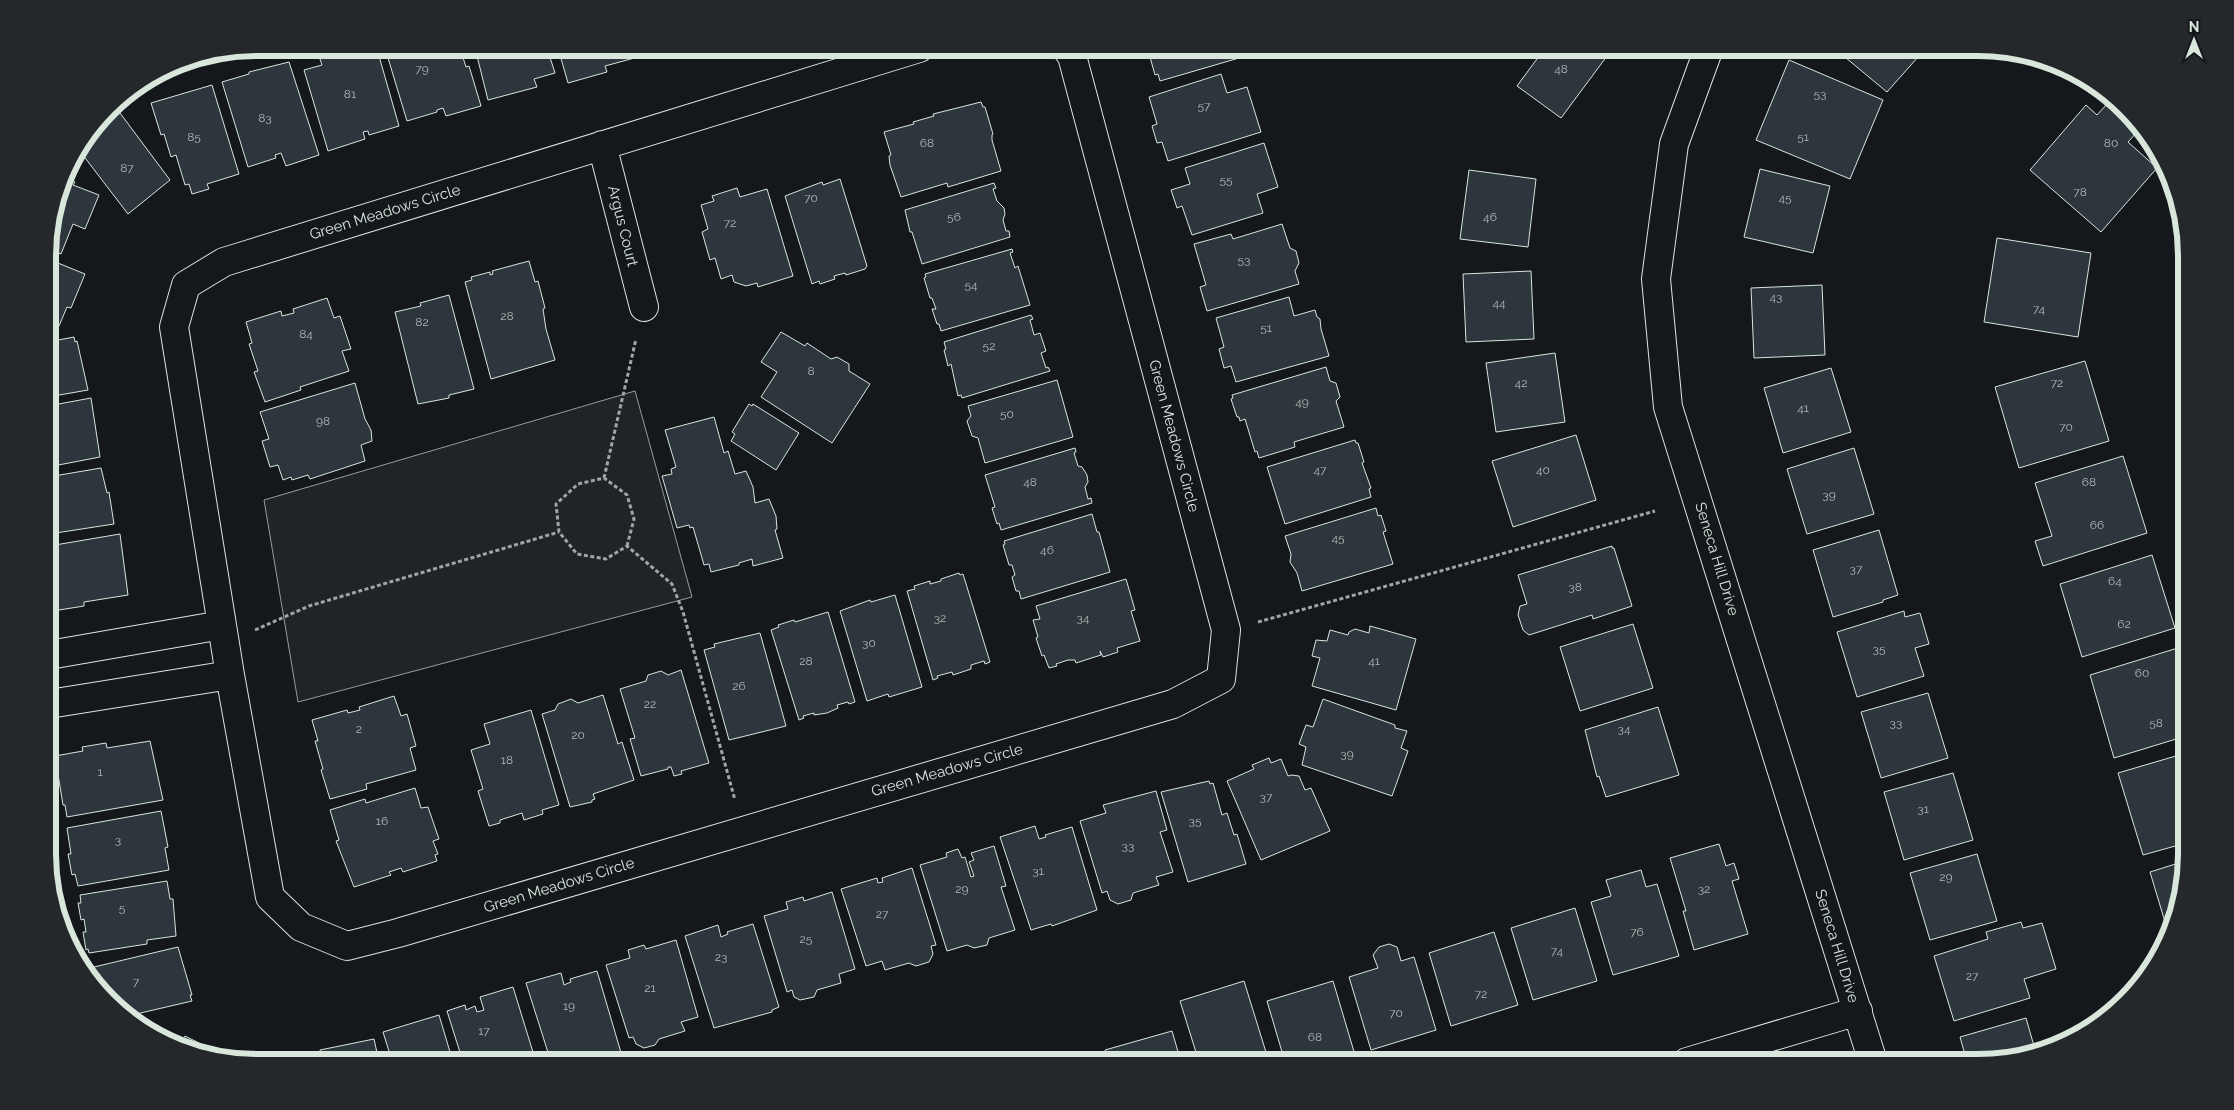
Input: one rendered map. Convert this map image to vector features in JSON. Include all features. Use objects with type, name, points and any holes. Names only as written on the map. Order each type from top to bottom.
[{"type":"street","name":"Green Meadows Circle","points":[[892,56],[224,262],[186,285],[174,327],[230,675],[270,897],[301,927],[347,946],[398,933],[1173,704],[1221,679],[1226,630],[1072,56]]},
{"type":"street","name":"Seneca Hill Drive","points":[[1705,56],[1674,144],[1656,279],[1668,407],[1871,1054]]},
{"type":"street","name":"Argus Court","points":[[602,145],[644,307]]},
{"type":"street","points":[[56,654],[223,634]]},
{"type":"street","points":[[56,703],[230,675]]},
{"type":"street","points":[[1714,1054],[1858,1011]]},
{"type":"path","points":[[604,478],[644,307]]},
{"type":"path","points":[[604,478],[627,494],[634,519],[627,546],[606,559],[577,554],[559,532],[556,504],[578,484],[604,478]]},
{"type":"path","points":[[1226,630],[1655,511]]},
{"type":"path","points":[[223,634],[309,606],[559,532]]},
{"type":"path","points":[[627,546],[672,584],[683,612],[743,830]]},
{"type":"shaded area","points":[[635,391],[692,597],[298,702],[264,500]]},
{"type":"building","points":[[319,56],[379,56],[399,126],[369,135],[368,131],[363,132],[365,139],[328,151],[304,70],[322,65]]},
{"type":"building","points":[[387,56],[463,56],[466,67],[469,66],[481,106],[446,116],[443,108],[437,110],[437,112],[407,121]]},
{"type":"building","points":[[477,56],[550,56],[555,73],[534,79],[537,87],[488,100]]},
{"type":"building","points":[[560,56],[638,56],[605,66],[607,72],[568,83]]},
{"type":"building","points":[[1238,56],[1239,58],[1160,81],[1158,74],[1155,75],[1150,57]]},
{"type":"building","points":[[1539,56],[1607,56],[1561,118],[1517,86]]},
{"type":"building","points":[[1844,56],[1919,56],[1887,92]]},
{"type":"building","points":[[1789,60],[1883,100],[1850,179],[1756,140]]},
{"type":"building","points":[[289,62],[319,155],[286,166],[281,153],[275,155],[276,158],[248,167],[222,82],[249,74],[249,72]]},
{"type":"building","points":[[1221,74],[1227,93],[1247,87],[1261,132],[1168,161],[1162,142],[1157,143],[1152,126],[1157,124],[1149,97]]},
{"type":"building","points":[[212,85],[239,174],[207,184],[209,189],[192,194],[189,184],[185,185],[176,155],[171,157],[164,134],[161,135],[151,103]]},
{"type":"building","points":[[981,102],[983,107],[985,107],[993,134],[992,140],[1001,171],[948,187],[947,183],[901,197],[890,165],[889,156],[891,155],[884,132],[914,124],[913,122],[934,116],[933,114]]},
{"type":"building","points":[[2107,104],[2115,111],[2136,133],[2128,142],[2157,168],[2101,232],[2030,170],[2086,105],[2097,115]]},
{"type":"building","points":[[120,113],[170,180],[128,214],[83,156],[97,134],[114,116]]},
{"type":"building","points":[[1264,143],[1278,187],[1257,194],[1263,213],[1192,235],[1182,206],[1177,208],[1171,190],[1190,184],[1185,168]]},
{"type":"building","points":[[1760,169],[1830,186],[1813,253],[1744,237]]},
{"type":"building","points":[[1469,170],[1536,179],[1528,247],[1460,239]]},
{"type":"building","points":[[840,179],[867,266],[865,269],[846,275],[845,273],[834,276],[835,279],[820,284],[819,281],[812,284],[785,196],[822,182],[823,185]]},
{"type":"building","points":[[71,180],[75,182],[73,185],[99,195],[85,229],[73,224],[61,254],[56,252],[58,230],[63,204]]},
{"type":"building","points":[[994,183],[996,188],[993,189],[997,201],[1004,208],[1003,220],[1010,237],[922,264],[912,232],[910,232],[905,210]]},
{"type":"building","points":[[737,188],[740,197],[767,189],[793,276],[758,287],[757,283],[746,286],[734,282],[732,275],[721,279],[715,258],[710,260],[702,232],[708,229],[701,205],[714,201],[712,196]]},
{"type":"building","points":[[1282,224],[1290,248],[1296,251],[1299,263],[1295,271],[1299,284],[1207,311],[1200,287],[1206,285],[1194,244],[1231,234],[1233,239]]},
{"type":"building","points":[[1997,238],[2091,253],[2078,337],[1984,322]]},
{"type":"building","points":[[1012,249],[1013,252],[1010,253],[1015,268],[1018,266],[1030,305],[941,331],[932,309],[936,309],[932,298],[930,298],[924,278],[926,277],[925,274]]},
{"type":"building","points":[[529,261],[535,282],[538,281],[545,308],[543,309],[546,329],[555,360],[491,379],[465,282],[472,280],[471,277],[490,272],[490,275],[493,274],[492,271]]},
{"type":"building","points":[[56,262],[85,274],[71,308],[67,307],[59,326],[56,325]]},
{"type":"building","points":[[1531,271],[1534,339],[1466,342],[1463,274]]},
{"type":"building","points":[[1822,285],[1825,355],[1754,358],[1751,288]]},
{"type":"building","points":[[449,295],[474,389],[449,395],[449,398],[418,404],[395,312],[421,306],[420,303]]},
{"type":"building","points":[[1289,297],[1294,316],[1315,310],[1317,317],[1320,319],[1329,356],[1236,382],[1231,366],[1224,368],[1219,349],[1224,347],[1216,318]]},
{"type":"building","points":[[327,298],[334,318],[340,316],[351,349],[342,351],[349,371],[300,387],[301,390],[265,402],[254,372],[258,371],[249,344],[252,343],[246,322],[281,311],[282,316],[294,313],[293,309]]},
{"type":"building","points":[[1031,315],[1033,319],[1030,320],[1034,335],[1040,333],[1046,351],[1041,353],[1046,368],[1048,367],[1050,371],[962,398],[961,395],[958,396],[951,364],[948,366],[944,342]]},
{"type":"building","points":[[781,332],[805,346],[807,343],[831,359],[837,357],[849,364],[849,371],[870,384],[832,443],[761,397],[777,372],[761,362]]},
{"type":"building","points":[[74,337],[75,342],[77,341],[88,390],[56,396],[56,340]]},
{"type":"building","points":[[1555,353],[1565,422],[1496,432],[1486,363]]},
{"type":"building","points":[[2085,361],[2109,441],[2019,468],[1995,387]]},
{"type":"building","points":[[1326,367],[1330,381],[1336,383],[1340,397],[1336,401],[1344,427],[1294,442],[1295,447],[1259,458],[1257,451],[1255,452],[1245,419],[1240,421],[1239,417],[1237,417],[1231,399],[1233,398],[1232,395]]},
{"type":"building","points":[[1831,368],[1851,432],[1783,453],[1764,388]]},
{"type":"building","points":[[1057,380],[1073,437],[985,463],[978,438],[972,436],[967,421],[971,416],[968,406]]},
{"type":"building","points":[[355,383],[365,419],[371,430],[372,441],[361,445],[365,461],[310,479],[308,475],[292,480],[291,477],[283,480],[278,465],[270,467],[262,441],[269,439],[260,412]]},
{"type":"building","points":[[91,398],[100,457],[56,465],[56,405]]},
{"type":"building","points":[[749,404],[752,406],[753,404],[799,433],[776,470],[731,441],[735,434],[732,432]]},
{"type":"building","points":[[714,417],[724,453],[728,451],[735,474],[746,471],[753,487],[755,503],[769,499],[776,516],[777,529],[775,530],[783,558],[753,566],[752,559],[739,563],[739,565],[711,572],[709,564],[704,565],[693,527],[690,528],[689,525],[677,528],[662,476],[672,474],[671,469],[676,467],[665,430]]},
{"type":"building","points":[[1576,435],[1596,500],[1513,527],[1492,461]]},
{"type":"building","points":[[1355,440],[1358,443],[1364,462],[1362,463],[1371,488],[1369,489],[1371,497],[1285,524],[1267,467]]},
{"type":"building","points":[[1075,448],[1076,452],[1074,453],[1078,466],[1082,467],[1087,475],[1088,482],[1085,487],[1088,499],[1091,498],[1092,503],[1001,530],[992,508],[995,507],[985,475]]},
{"type":"building","points":[[1854,448],[1874,514],[1807,534],[1787,469]]},
{"type":"building","points":[[2123,456],[2147,533],[2043,566],[2035,541],[2052,536],[2035,483]]},
{"type":"building","points":[[101,468],[107,493],[109,492],[114,524],[56,533],[56,476]]},
{"type":"building","points":[[1376,508],[1378,516],[1381,515],[1386,531],[1383,532],[1393,564],[1302,591],[1297,573],[1290,562],[1291,554],[1285,536]]},
{"type":"building","points":[[1092,514],[1110,572],[1021,599],[1019,591],[1016,591],[1012,577],[1015,575],[1012,565],[1009,565],[1003,545],[1005,544],[1004,541]]},
{"type":"building","points":[[1879,530],[1898,595],[1883,600],[1883,602],[1833,617],[1813,550]]},
{"type":"building","points":[[120,534],[128,595],[84,602],[84,606],[59,610],[56,608],[56,545]]},
{"type":"building","points":[[1612,546],[1632,606],[1593,619],[1592,615],[1529,635],[1523,630],[1518,615],[1520,606],[1527,604],[1518,575]]},
{"type":"building","points":[[2152,555],[2175,628],[2082,657],[2060,584]]},
{"type":"building","points":[[959,573],[960,575],[963,574],[990,662],[985,664],[984,661],[971,665],[971,669],[953,675],[952,672],[937,676],[938,678],[933,680],[907,591],[915,589],[914,586],[930,581],[930,584],[941,581],[941,579]]},
{"type":"building","points":[[1126,579],[1135,610],[1131,611],[1140,641],[1117,648],[1118,652],[1103,657],[1100,651],[1101,655],[1076,663],[1075,660],[1068,660],[1049,668],[1044,655],[1042,656],[1036,638],[1038,637],[1033,620],[1040,619],[1036,606]]},
{"type":"building","points":[[895,595],[922,687],[889,697],[888,694],[867,701],[840,611],[870,600],[871,602]]},
{"type":"building","points":[[1904,611],[1905,617],[1920,613],[1929,644],[1915,648],[1924,676],[1857,697],[1837,632]]},
{"type":"building","points":[[828,612],[855,702],[837,705],[838,708],[827,713],[814,715],[814,713],[803,716],[804,718],[799,720],[771,630],[779,627],[778,625]]},
{"type":"building","points":[[1633,624],[1653,688],[1580,711],[1560,647]]},
{"type":"building","points":[[1370,626],[1416,639],[1396,710],[1312,686],[1320,658],[1312,656],[1316,640],[1327,641],[1330,630],[1348,635],[1349,632],[1355,629],[1369,633]]},
{"type":"building","points":[[760,633],[786,726],[729,740],[704,650],[715,647],[714,644]]},
{"type":"building","points":[[2178,648],[2178,738],[2114,758],[2090,675]]},
{"type":"building","points":[[681,670],[709,763],[681,771],[682,774],[674,776],[671,767],[668,767],[668,769],[641,776],[630,739],[635,738],[620,689],[646,681],[648,675],[661,671],[668,675]]},
{"type":"building","points":[[1928,693],[1948,758],[1881,778],[1861,712]]},
{"type":"building","points":[[603,695],[618,744],[622,742],[634,780],[593,794],[595,799],[592,802],[570,807],[542,714],[555,710],[558,704],[571,699],[578,703]]},
{"type":"building","points":[[394,696],[401,716],[407,714],[416,746],[410,748],[416,770],[366,784],[367,789],[330,799],[321,770],[323,769],[315,741],[318,741],[312,720],[347,710],[348,713],[360,710],[359,707]]},
{"type":"building","points":[[1323,699],[1407,731],[1401,748],[1408,751],[1392,796],[1302,765],[1306,747],[1299,744],[1306,725],[1313,727]]},
{"type":"building","points":[[1658,707],[1679,775],[1606,797],[1599,776],[1597,777],[1585,730]]},
{"type":"building","points":[[531,710],[559,805],[542,810],[543,814],[524,820],[522,813],[500,820],[500,823],[489,826],[478,791],[483,789],[471,750],[490,744],[484,724]]},
{"type":"building","points":[[150,741],[163,800],[67,817],[65,805],[63,805],[56,756],[83,751],[82,747],[106,743],[107,748]]},
{"type":"building","points":[[2178,755],[2178,845],[2143,855],[2118,773]]},
{"type":"building","points":[[1269,758],[1271,763],[1281,759],[1288,776],[1299,776],[1305,790],[1311,788],[1330,831],[1261,860],[1227,781],[1254,769],[1252,765]]},
{"type":"building","points":[[1953,773],[1973,840],[1904,860],[1884,792]]},
{"type":"building","points":[[1209,781],[1210,784],[1213,783],[1222,815],[1227,813],[1234,835],[1237,834],[1246,864],[1188,882],[1161,792]]},
{"type":"building","points":[[415,788],[421,808],[428,807],[439,839],[433,841],[438,854],[435,855],[437,861],[403,872],[401,868],[389,872],[391,875],[354,887],[336,841],[339,840],[330,810],[365,799],[366,803]]},
{"type":"building","points":[[1156,791],[1167,830],[1160,832],[1173,872],[1156,877],[1159,885],[1133,893],[1131,900],[1118,904],[1110,900],[1107,891],[1102,893],[1080,821],[1106,813],[1103,805]]},
{"type":"building","points":[[161,811],[168,847],[165,848],[169,870],[78,886],[75,874],[72,875],[68,854],[71,854],[67,828]]},
{"type":"building","points":[[1035,826],[1039,839],[1046,837],[1045,835],[1072,827],[1097,910],[1052,926],[1051,924],[1031,930],[1000,837]]},
{"type":"building","points":[[1719,844],[1726,866],[1734,863],[1739,879],[1732,881],[1748,934],[1694,950],[1683,911],[1686,911],[1670,858]]},
{"type":"building","points":[[994,846],[1006,886],[1001,887],[1015,930],[989,938],[987,945],[974,948],[967,945],[947,951],[920,865],[947,857],[946,853],[958,849],[962,858],[965,857],[971,877],[974,876],[969,862],[974,860],[971,853]]},
{"type":"building","points":[[1977,854],[1997,921],[1930,940],[1910,873]]},
{"type":"building","points":[[2177,863],[2174,893],[2165,923],[2150,872]]},
{"type":"building","points":[[912,868],[936,945],[931,946],[933,954],[929,962],[916,966],[909,963],[885,970],[882,961],[866,966],[841,889],[877,878],[878,883],[883,882],[882,878]]},
{"type":"building","points":[[1641,870],[1646,887],[1657,884],[1679,956],[1613,975],[1591,902],[1611,896],[1606,880]]},
{"type":"building","points":[[167,881],[170,899],[173,899],[176,936],[147,940],[147,944],[89,953],[88,949],[86,950],[83,932],[86,932],[84,919],[81,920],[78,903],[81,903],[80,895]]},
{"type":"building","points":[[832,892],[855,969],[839,974],[841,983],[817,990],[814,997],[800,1000],[794,997],[792,990],[787,992],[764,916],[788,909],[786,902],[803,897],[804,901]]},
{"type":"building","points":[[1575,908],[1597,981],[1533,1000],[1511,928]]},
{"type":"building","points":[[2021,922],[2023,928],[2042,923],[2056,969],[2024,979],[2030,998],[1954,1021],[1934,956],[1988,939],[1986,932]]},
{"type":"building","points":[[753,924],[779,1007],[772,1010],[772,1012],[714,1028],[685,936],[718,925],[721,937],[728,934],[727,932]]},
{"type":"building","points":[[1494,932],[1518,1005],[1451,1026],[1429,953]]},
{"type":"building","points":[[676,940],[698,1017],[681,1022],[685,1031],[659,1039],[655,1045],[644,1048],[636,1044],[633,1037],[629,1038],[606,965],[630,958],[628,950],[644,945],[646,949]]},
{"type":"building","points":[[1389,944],[1397,947],[1401,961],[1414,957],[1436,1030],[1371,1050],[1349,977],[1378,968],[1373,955],[1379,947]]},
{"type":"building","points":[[178,947],[192,995],[190,995],[192,1001],[136,1014],[97,976],[94,967]]},
{"type":"building","points":[[597,971],[621,1054],[548,1054],[526,983],[561,973],[564,985],[571,982],[570,979]]},
{"type":"building","points":[[1244,981],[1267,1054],[1197,1054],[1180,1001]]},
{"type":"building","points":[[1333,981],[1355,1054],[1283,1054],[1267,1001]]},
{"type":"building","points":[[513,987],[534,1054],[460,1054],[447,1011],[465,1005],[466,1010],[475,1006],[477,1012],[484,1010],[480,997]]},
{"type":"building","points":[[439,1015],[451,1054],[390,1054],[383,1032]]},
{"type":"building","points":[[2026,1018],[2034,1046],[2004,1052],[1965,1054],[1960,1037]]},
{"type":"building","points":[[1172,1031],[1179,1054],[1106,1054],[1105,1050]]},
{"type":"building","points":[[185,1036],[211,1049],[204,1047],[183,1040]]},
{"type":"building","points":[[374,1039],[377,1054],[321,1054],[320,1050]]}]
